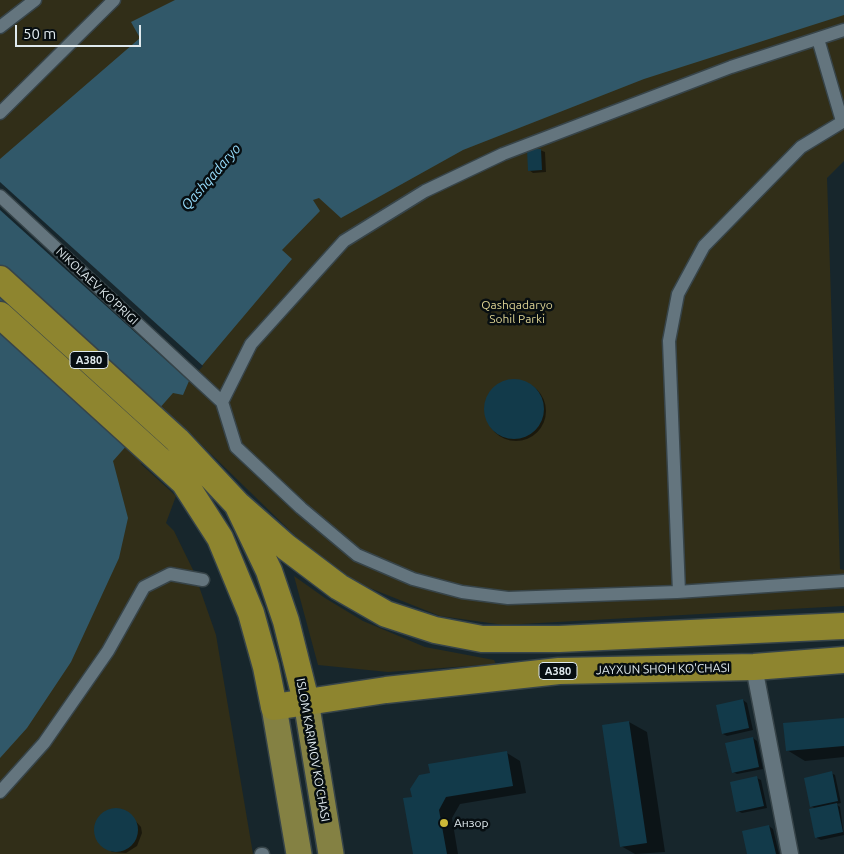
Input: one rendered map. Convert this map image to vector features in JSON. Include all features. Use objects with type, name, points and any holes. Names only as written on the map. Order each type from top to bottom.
[{"type":"highway","name":"ISLOM KARIMOV KO‘CHASI","points":[[0,280],[177,440],[237,504],[269,571],[286,621],[306,701]]},
{"type":"highway","name":"A380","points":[[0,315],[184,482],[220,538],[251,613],[266,667],[274,707]]},
{"type":"highway","name":"A380","points":[[237,504],[286,547],[339,587],[386,614],[435,630],[482,639],[560,638],[844,626]]},
{"type":"highway","points":[[559,671],[560,638]]},
{"type":"highway","name":"JAYXUN SHOH KO'CHASI","points":[[274,707],[386,690],[559,671],[754,667],[844,660]]},
{"type":"main road","name":"ISLOM KARIMOV KO‘CHASI","points":[[306,701],[331,854]]},
{"type":"main road","points":[[274,707],[300,854]]},
{"type":"street","points":[[0,27],[35,0]]},
{"type":"street","points":[[0,112],[114,0]]},
{"type":"street","points":[[844,30],[731,67],[503,154],[424,191],[344,241],[251,344],[222,402],[236,448],[301,508],[357,555],[413,579],[462,592],[508,598],[679,592],[844,581]]},
{"type":"street","points":[[679,592],[669,340],[678,294],[704,246],[801,147],[843,121],[818,39]]},
{"type":"street","name":"NIKOLAEV KO‘PRIGI","points":[[0,196],[222,402]]},
{"type":"street","points":[[0,792],[44,743],[108,651],[144,587],[170,574],[203,580]]},
{"type":"street","points":[[754,667],[790,854]]},
{"type":"green space","name":"Qashqadaryo Sohil Parki","points":[[0,0],[844,0],[844,161],[827,178],[840,569],[844,570],[844,606],[504,625],[440,616],[362,585],[314,554],[179,423],[141,464],[176,496],[166,523],[174,531],[194,572],[216,635],[253,854],[0,854]]},
{"type":"green space","points":[[294,576],[363,621],[425,647],[494,660],[496,664],[388,672],[318,665]]},
{"type":"water","name":"Qashqadaryo","points":[[175,0],[844,0],[844,15],[644,79],[463,150],[341,218],[319,198],[313,200],[320,211],[282,250],[292,259],[189,381],[183,395],[173,393],[113,461],[128,518],[119,558],[71,662],[27,728],[0,758],[0,159],[140,38],[131,22]]},
{"type":"pier","points":[[0,182],[203,366],[189,381],[0,210]]},
{"type":"building","points":[[527,149],[541,149],[542,170],[528,171]]},
{"type":"building","points":[[514,379],[531,384],[539,392],[544,409],[539,426],[531,434],[514,439],[497,434],[489,426],[484,409],[489,392],[497,384]]},
{"type":"building","points":[[743,699],[749,728],[722,734],[716,705]]},
{"type":"building","points":[[844,718],[844,746],[786,751],[783,723]]},
{"type":"building","points":[[629,721],[647,843],[620,847],[602,725]]},
{"type":"building","points":[[753,737],[759,767],[732,773],[725,743]]},
{"type":"building","points":[[507,751],[513,786],[446,797],[439,810],[447,854],[413,854],[403,798],[412,797],[410,789],[419,775],[430,773],[428,764]]},
{"type":"building","points":[[832,771],[838,801],[810,807],[804,778]]},
{"type":"building","points":[[757,776],[764,806],[736,812],[730,782]]},
{"type":"building","points":[[837,803],[843,832],[815,838],[809,809]]},
{"type":"building","points":[[112,808],[120,808],[132,814],[138,830],[132,846],[120,852],[112,852],[100,846],[94,834],[94,826],[100,814]]},
{"type":"building","points":[[769,825],[776,854],[747,854],[742,831]]},
{"type":"place","name":"Анзор","points":[[444,823]]}]
